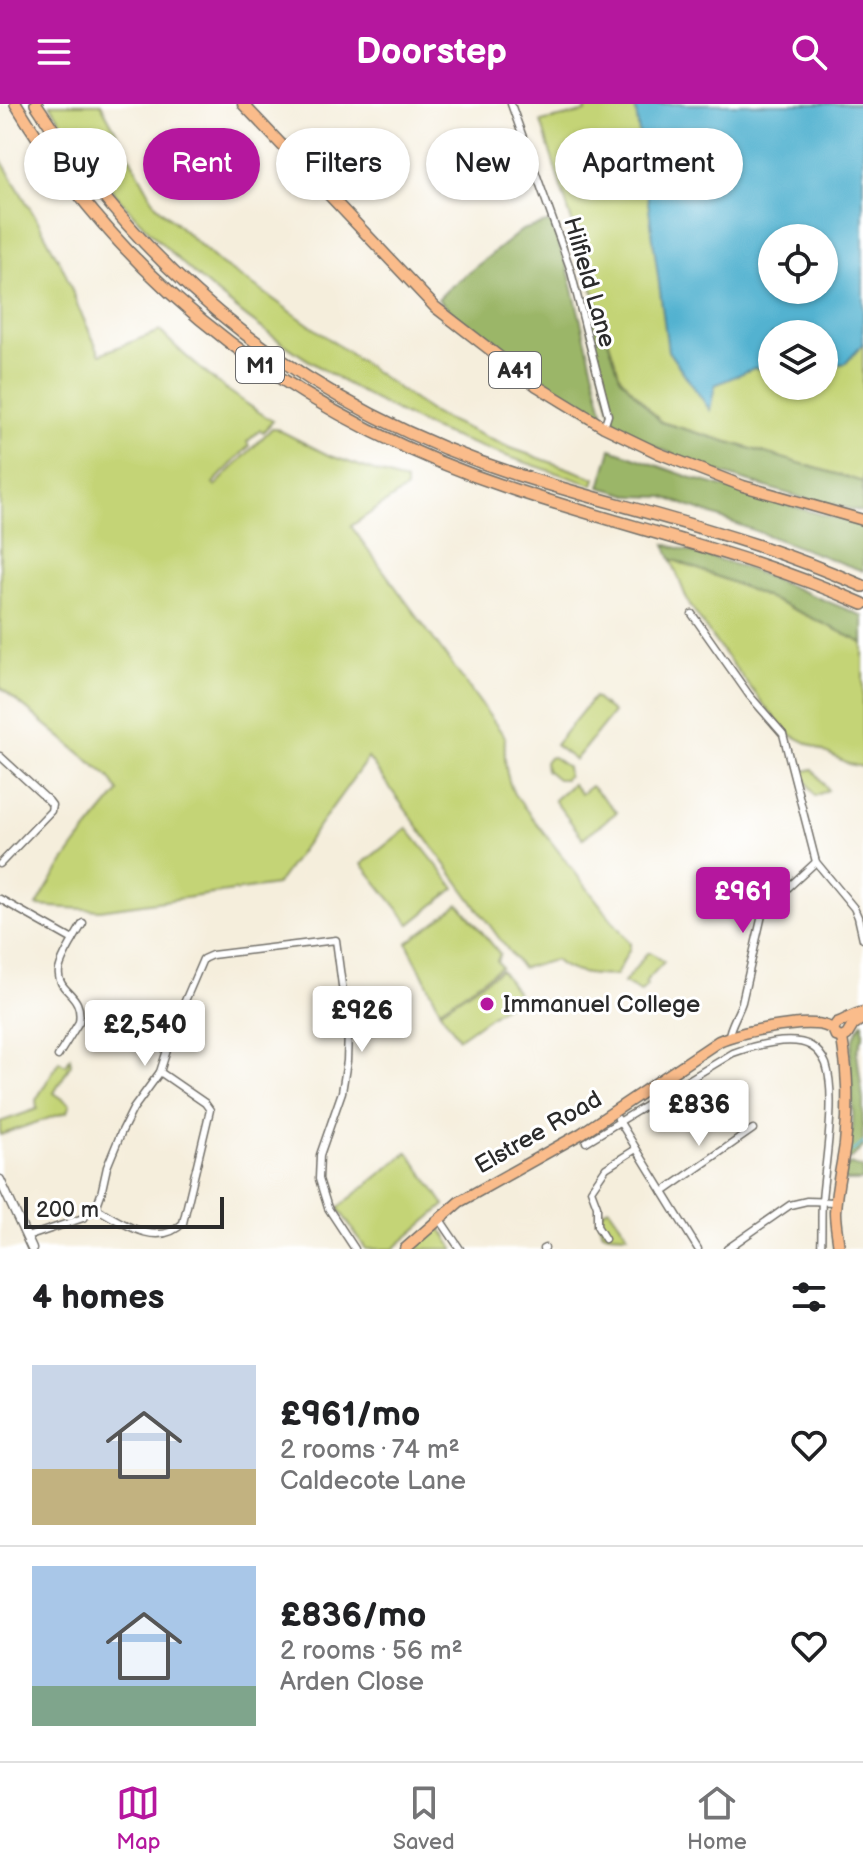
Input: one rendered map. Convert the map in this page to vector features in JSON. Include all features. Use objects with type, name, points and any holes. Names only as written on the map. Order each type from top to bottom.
[{"type":"highway","name":"M1","points":[[16,104],[86,202],[157,280],[238,349],[323,406],[384,439],[447,467],[546,500],[718,549],[863,604]]},
{"type":"highway","name":"M1","points":[[36,104],[97,191],[168,268],[247,336],[331,392],[421,439],[475,460],[759,546],[863,586]]},
{"type":"main road","name":"A41","points":[[243,104],[435,307],[537,386],[604,427],[701,471],[863,520]]},
{"type":"main road","points":[[839,1249],[836,1202],[845,1144],[847,1099],[842,1030],[847,1017],[863,1012]]},
{"type":"main road","points":[[842,1030],[863,1018]]},
{"type":"main road","name":"Elstree Road","points":[[405,1249],[473,1193],[616,1117],[674,1069],[719,1041],[729,1036],[803,1023],[842,1030]]},
{"type":"street","name":"Hilfield Lane","points":[[511,104],[570,268],[608,415],[604,427]]},
{"type":"street","points":[[692,614],[749,695],[783,734],[816,862],[854,908],[863,939]]},
{"type":"street","points":[[0,756],[49,801],[52,808],[0,864]]},
{"type":"street","points":[[729,1036],[742,1002],[762,915],[816,862]]},
{"type":"street","points":[[0,899],[73,940]]},
{"type":"street","points":[[58,1056],[79,1022],[77,1002],[59,977],[61,963],[83,923]]},
{"type":"street","points":[[27,1237],[83,1218],[96,1208],[107,1167],[121,1133],[133,1109],[160,1072],[176,1022],[203,959],[212,955],[336,940],[348,1031],[347,1061],[342,1092],[320,1155],[319,1179],[328,1208],[355,1249]]},
{"type":"street","points":[[586,1142],[616,1117],[733,1053],[787,1041],[806,1043],[825,1061],[829,1083],[821,1249]]},
{"type":"street","points":[[96,1208],[127,1226],[155,1236],[172,1234],[183,1223],[210,1110],[205,1103],[160,1072]]},
{"type":"street","points":[[616,1117],[698,1249]]},
{"type":"street","points":[[663,1192],[753,1129]]},
{"type":"street","points":[[605,1239],[597,1226],[597,1206],[591,1190],[606,1168],[636,1149]]},
{"type":"street","points":[[0,1180],[32,1249]]},
{"type":"street","points":[[727,1249],[790,1205],[807,1201],[836,1202]]},
{"type":"street","points":[[439,1218],[460,1249]]},
{"type":"green space","points":[[50,104],[101,104],[114,128],[66,128]]},
{"type":"green space","points":[[584,104],[863,104],[863,482],[661,422],[620,377],[565,200],[743,200],[743,128],[555,128],[555,167],[541,122],[586,112]]},
{"type":"green space","points":[[127,152],[143,181],[143,200],[153,200],[221,264],[434,414],[508,447],[595,478],[593,485],[433,429],[321,369],[218,294],[121,200],[127,200]]},
{"type":"green space","points":[[0,158],[65,272],[100,354],[160,331],[214,379],[273,421],[247,442],[249,446],[213,483],[215,486],[272,428],[328,455],[406,482],[406,489],[351,526],[505,737],[506,766],[514,794],[630,943],[630,948],[616,975],[584,974],[567,969],[555,960],[522,968],[368,758],[276,885],[100,910],[37,906],[64,861],[119,792],[109,777],[0,687]]},
{"type":"green space","points":[[550,222],[568,269],[602,406],[600,416],[592,415],[519,369],[438,299],[522,230]]},
{"type":"green space","points":[[601,318],[620,377],[661,422],[863,482],[863,512],[802,498],[704,468],[619,429],[611,412],[587,323]]},
{"type":"green space","points":[[611,449],[695,479],[863,526],[863,571],[664,497],[633,496],[600,487]]},
{"type":"green space","points":[[665,544],[743,567],[863,616],[863,643],[768,598],[671,559]]},
{"type":"green space","points":[[671,559],[768,598],[863,643],[863,767],[849,764],[789,734],[713,639],[688,602]]},
{"type":"green space","points":[[594,697],[613,713],[575,760],[555,745]]},
{"type":"green space","points":[[553,757],[567,767],[565,779],[557,779],[546,770],[545,762]]},
{"type":"green space","points":[[813,769],[828,790],[815,796],[801,772]]},
{"type":"green space","points":[[572,784],[581,794],[591,786],[617,812],[583,838],[554,800]]},
{"type":"green space","points":[[407,828],[455,888],[410,924],[362,864]]},
{"type":"green space","points":[[459,904],[500,954],[497,961],[501,967],[440,1009],[407,943]]},
{"type":"green space","points":[[647,953],[664,962],[645,982],[647,985],[641,992],[624,983]]},
{"type":"green space","points":[[501,970],[519,996],[459,1038],[440,1011]]},
{"type":"green space","points":[[863,1022],[863,1036],[857,1053],[863,1100],[863,1147],[851,1159],[847,1158],[853,1125],[851,1055],[857,1031]]},
{"type":"green space","points":[[70,1058],[71,1064],[54,1093],[70,1104],[67,1112],[0,1135],[0,1122],[37,1109],[36,1100],[59,1061],[66,1065]]},
{"type":"green space","points":[[408,1152],[445,1205],[393,1249],[366,1249],[338,1208]]},
{"type":"green space","points":[[849,1164],[863,1168],[862,1181],[845,1181],[844,1173]]},
{"type":"green space","points":[[609,1208],[628,1235],[602,1231],[599,1213]]},
{"type":"green space","points":[[439,1225],[454,1249],[412,1249]]},
{"type":"water","points":[[635,104],[863,104],[863,344],[846,363],[838,364],[838,320],[758,320],[758,369],[715,385],[710,410],[668,351],[648,200],[743,200],[743,128],[638,128]]},
{"type":"waterway","points":[[852,1152],[863,1143]]},
{"type":"place","name":"Immanuel College","points":[[487,1004]]}]
